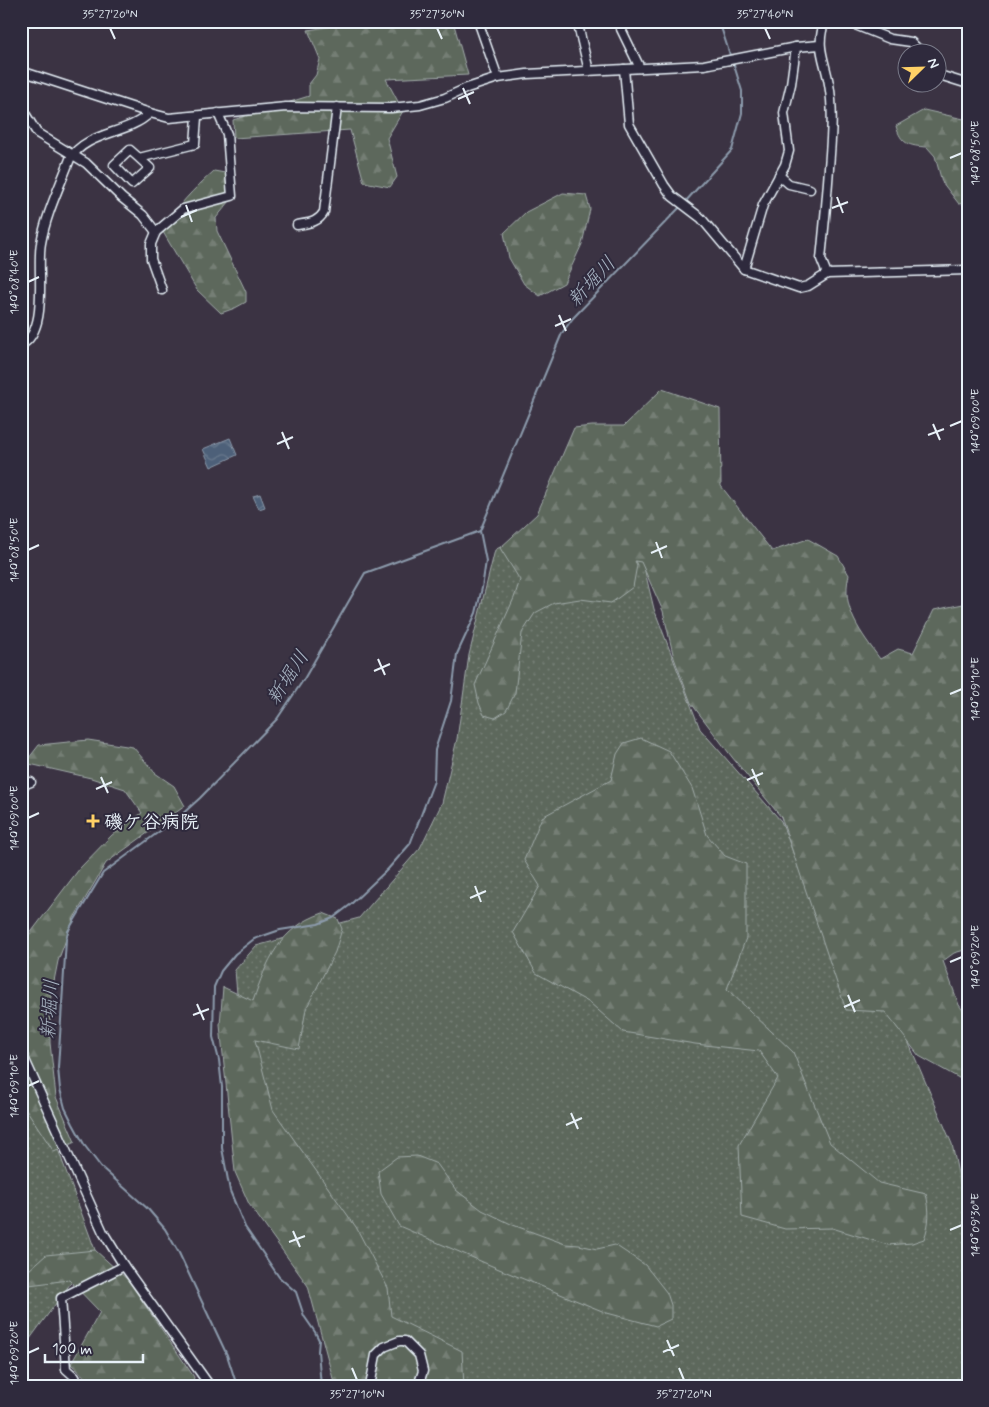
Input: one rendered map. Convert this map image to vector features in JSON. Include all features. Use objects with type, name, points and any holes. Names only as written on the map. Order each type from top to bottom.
[{"type":"street","points":[[478,21],[498,78]]},
{"type":"street","points":[[590,71],[577,24],[592,21]]},
{"type":"street","points":[[825,21],[820,45],[826,67],[832,105],[822,260],[827,274]]},
{"type":"street","points":[[845,21],[890,39],[911,42]]},
{"type":"street","points":[[621,29],[640,68]]},
{"type":"street","points":[[21,71],[169,118],[286,107],[391,108],[420,106],[498,78],[527,74],[704,65],[796,47],[820,45]]},
{"type":"street","points":[[744,269],[764,206],[785,165],[789,150],[784,114],[792,84],[796,47]]},
{"type":"street","points":[[624,69],[629,124],[664,186],[672,196],[701,218],[744,269],[799,288],[808,286],[827,274],[968,270]]},
{"type":"street","points":[[946,77],[968,84]]},
{"type":"street","points":[[297,225],[320,219],[324,212],[337,106]]},
{"type":"street","points":[[21,107],[36,133],[86,164],[143,215],[156,232]]},
{"type":"street","points":[[21,345],[27,342],[33,333],[39,312],[40,246],[43,230],[72,155],[91,140],[142,121],[150,113]]},
{"type":"street","points":[[162,290],[151,259],[151,244],[156,232],[183,209],[232,196],[228,134],[218,113]]},
{"type":"street","points":[[139,158],[195,144],[197,116]]},
{"type":"street","points":[[130,150],[139,158],[150,168],[132,184],[114,165],[130,150]]},
{"type":"street","points":[[779,175],[789,184],[810,189]]},
{"type":"street","points":[[21,786],[31,782]]},
{"type":"street","points":[[21,1051],[103,1232],[124,1266],[210,1386]]},
{"type":"street","points":[[80,1386],[75,1377],[66,1369],[61,1298],[124,1266]]},
{"type":"street","points":[[370,1386],[376,1355],[384,1347],[404,1341],[419,1355],[423,1371],[418,1386]]},
{"type":"green space","points":[[365,21],[453,21],[468,75],[386,79],[403,111],[387,138],[397,177],[390,187],[364,182],[350,130],[234,138],[233,120],[309,96],[309,84],[316,75],[320,59],[308,30]]},
{"type":"green space","points":[[924,110],[968,120],[968,203],[959,204],[942,182],[935,156],[927,147],[911,145],[900,137],[896,126]]},
{"type":"green space","points":[[214,171],[225,173],[229,182],[230,201],[216,218],[217,231],[246,292],[246,302],[221,313],[197,290],[163,232],[179,206]]},
{"type":"green space","points":[[563,193],[586,195],[590,209],[582,244],[564,283],[540,296],[524,284],[509,258],[504,233],[526,212]]},
{"type":"green space","points":[[662,389],[720,409],[721,486],[772,551],[808,539],[838,556],[849,575],[848,599],[854,620],[880,659],[898,649],[913,653],[934,610],[968,603],[968,949],[954,953],[943,961],[959,1005],[968,1017],[968,1083],[919,1056],[885,1012],[846,1010],[781,817],[691,703],[674,658],[663,611],[641,562],[635,561],[637,565],[633,587],[611,603],[580,599],[554,603],[535,613],[522,633],[515,693],[506,711],[495,718],[484,715],[475,685],[514,598],[520,580],[500,548],[537,514],[574,428],[624,426]]},
{"type":"green space","points":[[538,525],[641,555],[654,609],[700,729],[781,821],[837,968],[889,997],[952,1144],[964,1203],[968,1204],[968,1386],[443,1386],[362,1344],[242,1053],[235,970],[256,946],[359,918],[420,848],[442,803],[457,739],[469,655],[495,550]]},
{"type":"green space","points":[[641,738],[669,751],[692,788],[707,835],[725,856],[746,864],[746,938],[727,989],[793,1052],[830,1143],[879,1183],[926,1194],[929,1216],[924,1239],[912,1243],[888,1245],[832,1228],[785,1229],[742,1217],[739,1145],[778,1078],[759,1051],[695,1044],[623,1032],[590,1003],[536,973],[513,932],[540,886],[524,860],[542,817],[611,780],[617,754],[624,743]]},
{"type":"green space","points":[[88,740],[133,747],[155,773],[174,786],[185,806],[106,863],[74,918],[58,961],[50,1001],[50,1043],[56,1097],[75,1142],[54,1152],[26,1109],[21,1106],[21,941],[29,935],[80,868],[112,835],[142,813],[125,789],[91,778],[25,763],[39,745]]},
{"type":"green space","points":[[323,913],[338,919],[342,929],[335,952],[306,1009],[299,1049],[255,1040],[273,1110],[356,1227],[388,1288],[391,1316],[462,1351],[464,1386],[335,1386],[308,1286],[249,1204],[235,1172],[220,1025],[223,987],[253,1001],[270,960],[285,937],[295,927]]},
{"type":"green space","points":[[21,1054],[23,1054],[95,1250],[24,1347],[21,1347]]},
{"type":"green space","points":[[417,1156],[437,1164],[456,1190],[482,1210],[513,1225],[565,1244],[597,1249],[615,1245],[645,1265],[667,1293],[671,1305],[671,1319],[656,1326],[607,1313],[399,1226],[381,1194],[378,1171],[397,1157]]},
{"type":"green space","points":[[95,1250],[128,1280],[194,1377],[192,1386],[94,1386],[71,1364],[100,1312],[69,1280],[21,1286],[21,1277],[46,1255]]},
{"type":"water","points":[[230,438],[237,455],[211,467],[203,449]]},
{"type":"water","points":[[260,494],[265,507],[259,509],[253,496]]},
{"type":"waterway","name":"新堀川","points":[[719,21],[731,58]]},
{"type":"waterway","name":"新堀川","points":[[685,202],[732,150],[742,113],[742,91],[733,62]]},
{"type":"waterway","name":"新堀川","points":[[480,531],[562,333],[573,318],[682,205]]},
{"type":"waterway","name":"新堀川","points":[[237,1386],[227,1355],[179,1253],[165,1229],[148,1209],[101,1167],[85,1146],[65,1108],[60,1089],[58,1068],[68,931],[103,873],[179,817],[277,719],[304,679],[365,573],[480,531]]},
{"type":"waterway","points":[[321,1386],[319,1340],[304,1316],[296,1292],[279,1277],[245,1227],[230,1191],[222,1148],[222,1087],[219,1060],[213,1037],[214,987],[221,971],[235,954],[254,939],[280,930],[318,924],[333,918],[350,905],[388,869],[410,844],[434,781],[435,750],[451,701],[457,654],[476,613],[482,588],[486,561],[480,531]]},
{"type":"place","name":"磯ケ谷病院","points":[[93,821]]}]
